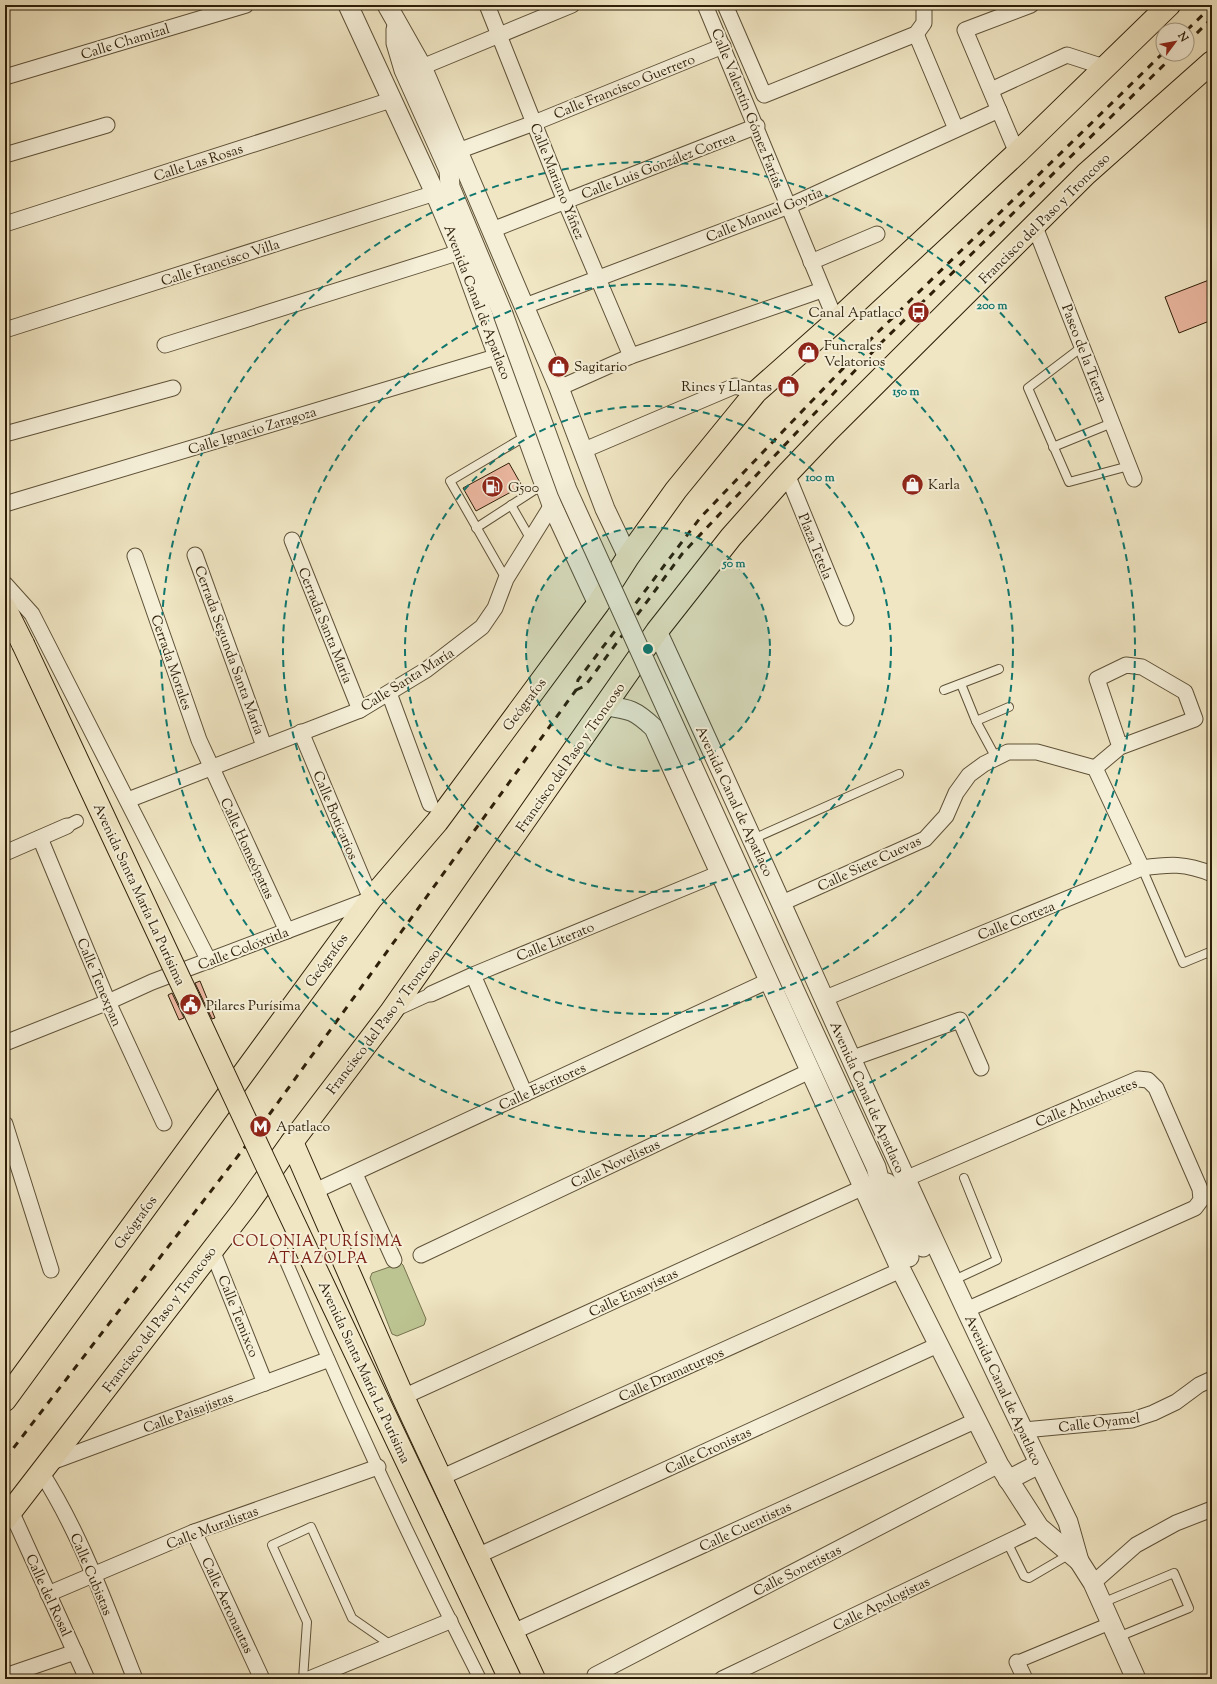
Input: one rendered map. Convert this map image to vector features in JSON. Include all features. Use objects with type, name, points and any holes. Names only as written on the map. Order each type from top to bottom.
[{"type":"main road","points":[[598,604],[628,556],[676,490],[756,392],[836,321],[1017,154],[1104,67],[1169,5]]},
{"type":"main road","name":"Francisco del Paso y Troncoso","points":[[8,1515],[212,1250],[390,1013],[657,632],[731,537],[787,474],[1035,227],[1086,174],[1212,62]]},
{"type":"main road","name":"Geógrafos","points":[[5,1400],[371,899],[436,822],[598,604]]},
{"type":"main road","name":"Avenida Santa María La Purísima","points":[[5,608],[510,1679]]},
{"type":"main road","points":[[292,1142],[315,1191],[403,1397],[534,1679]]},
{"type":"street","name":"Calle Chamizal","points":[[5,78],[246,5]]},
{"type":"street","name":"Avenida Canal de Apatlaco","points":[[348,5],[391,100],[443,190],[460,252],[499,356],[544,484],[598,604]]},
{"type":"street","name":"Calle Mariano Yáñez","points":[[487,5],[565,201],[631,356]]},
{"type":"street","points":[[422,67],[572,5]]},
{"type":"street","name":"Calle Valentín Gómez Farías","points":[[706,5],[836,321]]},
{"type":"street","name":"Calle Valentín Gómez Farías","points":[[725,5],[764,95],[916,34]]},
{"type":"street","points":[[1017,154],[965,30],[1031,5]]},
{"type":"street","points":[[924,7],[924,23],[916,34],[956,129]]},
{"type":"street","points":[[392,13],[396,43],[402,63],[449,170],[443,190]]},
{"type":"street","points":[[392,13],[422,67],[559,388],[605,509],[628,556]]},
{"type":"street","name":"Calle Francisco Guerrero","points":[[458,151],[534,123],[723,46]]},
{"type":"street","points":[[368,48],[391,76],[439,175],[443,190],[503,314],[567,490],[876,1167],[885,1201],[919,1279],[921,1308]]},
{"type":"street","points":[[991,90],[1066,55],[1104,67]]},
{"type":"street","name":"Calle Las Rosas","points":[[5,224],[391,100]]},
{"type":"street","name":"Calle Manuel Goytia","points":[[524,306],[789,206],[998,110]]},
{"type":"street","points":[[5,155],[107,125]]},
{"type":"street","name":"Calle Luis González Correa","points":[[492,230],[757,126]]},
{"type":"street","name":"Calle Francisco Villa","points":[[5,330],[443,190]]},
{"type":"street","name":"Paseo de la Tierra","points":[[1035,227],[1131,472]]},
{"type":"street","points":[[811,262],[877,234]]},
{"type":"street","points":[[165,345],[460,252]]},
{"type":"street","points":[[559,388],[631,356],[822,290]]},
{"type":"street","name":"Calle Ignacio Zaragoza","points":[[5,504],[499,356]]},
{"type":"street","points":[[582,451],[735,386],[756,392]]},
{"type":"street","points":[[5,434],[173,388]]},
{"type":"street","name":"Plaza Tetela","points":[[787,474],[846,618]]},
{"type":"street","points":[[555,511],[570,526],[580,529],[589,529],[599,523],[603,517],[605,509]]},
{"type":"street","name":"Calle Santa María","points":[[128,800],[210,766],[360,710],[432,666],[482,627],[495,608],[506,579],[530,538],[555,511]]},
{"type":"street","name":"Cerrada Santa María","points":[[292,540],[360,710]]},
{"type":"street","name":"Cerrada Segunda Santa María","points":[[195,555],[264,746]]},
{"type":"street","name":"Cerrada Morales","points":[[135,556],[199,740],[210,766]]},
{"type":"street","name":"Avenida Santa María La Purísima","points":[[5,584],[32,614],[209,961]]},
{"type":"street","name":"Avenida Canal de Apatlaco","points":[[657,632],[753,839],[850,1060],[952,1281],[1068,1522],[1075,1557]]},
{"type":"street","points":[[1120,748],[1097,679],[1126,665],[1142,667],[1185,692],[1195,719],[1120,748],[1095,768],[1142,868]]},
{"type":"street","points":[[389,693],[430,804]]},
{"type":"street","name":"Avenida Canal de Apatlaco","points":[[605,706],[626,709],[639,714],[654,728],[901,1270],[940,1344],[977,1420],[1004,1472],[1039,1527],[1075,1557],[1093,1583],[1136,1679]]},
{"type":"street","name":"Calle Boticarios","points":[[302,732],[371,899]]},
{"type":"street","points":[[669,761],[674,745],[684,739],[698,736],[706,737]]},
{"type":"street","name":"Calle Siete Cuevas","points":[[782,903],[925,839],[946,816],[956,793],[969,775],[984,764],[1008,752],[1037,752],[1095,768]]},
{"type":"street","name":"Calle Homeópatas","points":[[210,766],[287,930]]},
{"type":"street","points":[[5,853],[72,824]]},
{"type":"street","name":"Calle Tenexpan","points":[[40,838],[108,1002],[164,1123]]},
{"type":"street","name":"Calle Corteza","points":[[823,999],[1142,868],[1168,864],[1193,866],[1212,874]]},
{"type":"street","name":"Calle Literato","points":[[390,1013],[473,975],[720,873]]},
{"type":"street","name":"Calle Coloxtitla","points":[[5,1043],[108,1002],[152,982],[371,899]]},
{"type":"street","points":[[473,975],[524,1094]]},
{"type":"street","name":"Calle Escritores","points":[[315,1191],[355,1174],[768,981]]},
{"type":"street","points":[[850,1060],[960,1020],[981,1068]]},
{"type":"street","name":"Calle Novelistas","points":[[420,1255],[810,1071]]},
{"type":"street","name":"Calle Ahuehuetes","points":[[905,1179],[1138,1079],[1148,1080],[1156,1088],[1200,1189],[1201,1200],[1195,1208],[964,1306]]},
{"type":"street","points":[[5,1124],[51,1270]]},
{"type":"street","points":[[876,1167],[896,1195],[945,1291],[964,1306]]},
{"type":"street","points":[[355,1174],[394,1260]]},
{"type":"street","name":"Calle Ensayistas","points":[[403,1397],[864,1187]]},
{"type":"street","points":[[278,1242],[327,1360],[450,1621],[480,1679]]},
{"type":"street","name":"Calle Temixco","points":[[212,1250],[265,1383]]},
{"type":"street","name":"Calle Dramaturgos","points":[[440,1478],[901,1270]]},
{"type":"street","name":"Calle Cronistas","points":[[477,1556],[940,1344]]},
{"type":"street","name":"Calle Paisajistas","points":[[45,1468],[327,1360]]},
{"type":"street","name":"Calle Oyamel","points":[[1024,1430],[1132,1420],[1153,1413],[1176,1402],[1199,1385],[1212,1379]]},
{"type":"street","name":"Calle Cuentistas","points":[[513,1632],[977,1420]]},
{"type":"street","points":[[1004,1472],[1039,1464]]},
{"type":"street","name":"Calle Muralistas","points":[[48,1594],[194,1532],[378,1467]]},
{"type":"street","name":"Calle Cubistas","points":[[45,1468],[94,1574],[135,1679]]},
{"type":"street","name":"Calle Sonetistas","points":[[595,1675],[1004,1472]]},
{"type":"street","points":[[1093,1583],[1136,1545],[1176,1523],[1212,1509]]},
{"type":"street","name":"Calle del Rosal","points":[[8,1515],[48,1594],[87,1679]]},
{"type":"street","name":"Calle Apologistas","points":[[722,1679],[1039,1527]]},
{"type":"street","name":"Calle Aeronautas","points":[[194,1532],[262,1679]]},
{"type":"street","points":[[309,1679],[450,1621]]},
{"type":"street","points":[[1024,1679],[1017,1662],[1115,1630]]},
{"type":"street","points":[[5,1676],[75,1652]]},
{"type":"lane","points":[[1082,347],[1028,388],[1069,482],[1131,472]]},
{"type":"lane","points":[[1053,447],[1112,423]]},
{"type":"lane","points":[[506,579],[450,481],[527,435]]},
{"type":"lane","points":[[476,528],[544,484]]},
{"type":"lane","points":[[511,505],[530,538]]},
{"type":"lane","points":[[944,690],[999,668]]},
{"type":"lane","points":[[960,684],[976,721],[996,758]]},
{"type":"lane","points":[[976,721],[1009,707]]},
{"type":"lane","points":[[753,839],[899,774]]},
{"type":"lane","points":[[1142,868],[1183,963],[1212,951]]},
{"type":"lane","points":[[952,1281],[997,1260],[964,1178]]},
{"type":"lane","points":[[303,1679],[306,1622],[272,1545],[311,1527],[352,1618],[391,1645]]},
{"type":"lane","points":[[1007,1542],[1024,1576],[1029,1578],[1075,1557]]},
{"type":"lane","points":[[1102,1603],[1174,1573],[1188,1608],[1115,1630]]},
{"type":"green space","points":[[401,1263],[426,1319],[424,1325],[397,1336],[392,1334],[370,1278],[372,1273]]},
{"type":"building","points":[[1209,280],[1212,288],[1212,320],[1179,333],[1165,297]]},
{"type":"building","name":"G500","points":[[509,463],[522,486],[476,511],[463,488]]},
{"type":"building","points":[[200,981],[215,1018],[212,1019],[195,983]]},
{"type":"building","points":[[172,993],[184,1018],[179,1020],[168,995]]},
{"type":"railway","points":[[1195,22],[1212,6]]},
{"type":"railway","points":[[1195,35],[1212,18]]},
{"type":"railway","points":[[5,1459],[261,1126],[576,690],[578,680],[700,518],[875,335],[1155,61]]},
{"type":"railway","points":[[576,690],[585,686],[682,554],[881,343],[1167,62]]},
{"type":"place","name":"Canal Apatlaco","points":[[918,312]]},
{"type":"place","name":"Funerales Velatorios","points":[[809,353]]},
{"type":"place","name":"Sagitario","points":[[558,366]]},
{"type":"place","name":"Rines y Llantas","points":[[788,386]]},
{"type":"place","name":"Karla","points":[[913,484]]},
{"type":"place","name":"G500","points":[[493,487]]},
{"type":"place","name":"Pilares Purísima","points":[[191,1005]]},
{"type":"place","name":"Apatlaco","points":[[261,1126]]},
{"type":"district","name":"COLONIA PURÍSIMA ATLAZOLPA","points":[[318,1250]]}]
